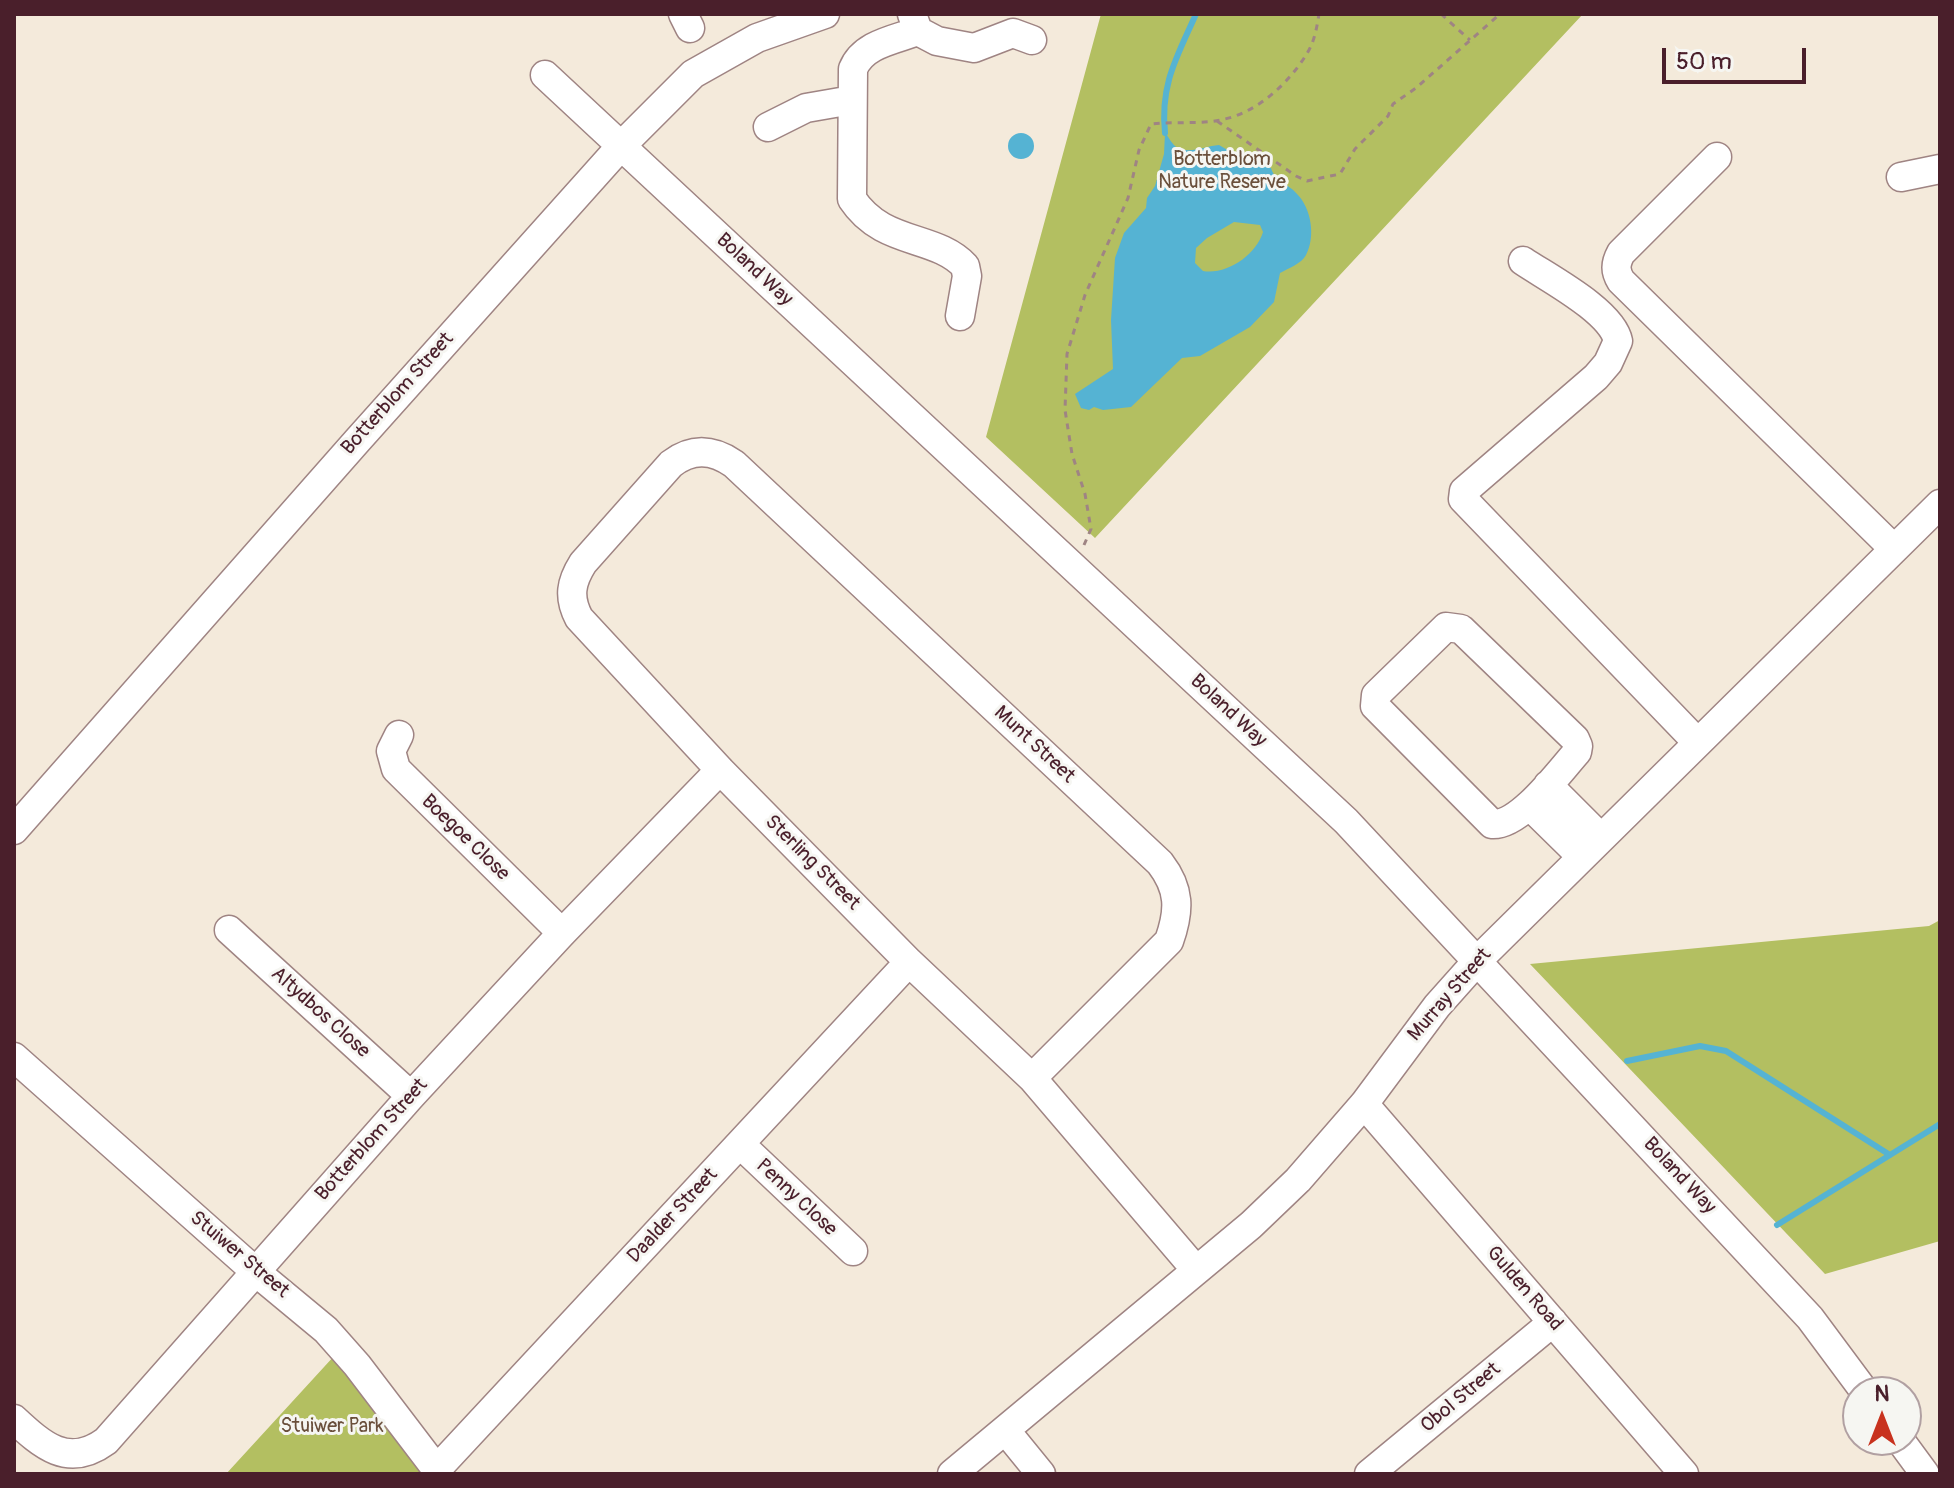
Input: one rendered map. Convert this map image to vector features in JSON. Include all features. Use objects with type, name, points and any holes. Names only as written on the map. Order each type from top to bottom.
[{"type":"street","name":"Botterblom Street","points":[[14,830],[621,146],[693,74],[757,38],[825,14]]},
{"type":"street","points":[[960,316],[967,276],[965,266],[959,259],[883,229],[861,212],[852,199],[853,69],[866,50],[915,22],[937,41],[974,48],[1013,33],[1032,40]]},
{"type":"street","name":"Boland Way","points":[[545,75],[1346,821],[1810,1318],[1853,1376]]},
{"type":"street","points":[[768,127],[806,108],[852,100]]},
{"type":"street","points":[[1717,157],[1621,253],[1616,262],[1616,273],[1894,549]]},
{"type":"street","points":[[1901,177],[1940,169]]},
{"type":"street","points":[[1523,261],[1599,313],[1613,327],[1618,341],[1615,351],[1596,377],[1464,491],[1463,499],[1697,742]]},
{"type":"street","name":"Sterling Street","points":[[698,451],[683,455],[671,464],[583,563],[576,574],[571,597],[579,618],[720,770],[909,962],[1032,1078],[1196,1270]]},
{"type":"street","name":"Munt Street","points":[[698,451],[714,453],[734,464],[1126,831],[1170,876],[1178,902],[1169,941],[1032,1078]]},
{"type":"street","name":"Murray Street","points":[[952,1474],[1251,1225],[1298,1180],[1364,1104],[1437,1006],[1478,960],[1940,504]]},
{"type":"street","points":[[1446,627],[1461,629],[1575,739],[1577,752],[1538,795],[1505,823],[1492,824],[1375,706],[1376,695],[1446,627]]},
{"type":"street","name":"Boegoe Close","points":[[399,735],[391,751],[396,769],[562,933]]},
{"type":"street","name":"Botterblom Street","points":[[14,1419],[41,1445],[54,1451],[80,1453],[97,1448],[106,1441],[411,1096],[562,933],[720,770]]},
{"type":"street","points":[[1538,795],[1590,847]]},
{"type":"street","name":"Altydbos Close","points":[[229,930],[411,1096]]},
{"type":"street","name":"Daalder Street","points":[[438,1472],[909,962]]},
{"type":"street","name":"Stuiwer Street","points":[[14,1057],[256,1272],[307,1313],[347,1353],[438,1472]]},
{"type":"street","name":"Gulden Road","points":[[1364,1104],[1684,1474]]},
{"type":"street","name":"Penny Close","points":[[740,1144],[853,1251]]},
{"type":"street","name":"Obol Street","points":[[1369,1474],[1553,1322]]},
{"type":"street","points":[[1006,1431],[1041,1474]]},
{"type":"street","points":[[1912,1456],[1925,1474]]},
{"type":"path","points":[[1072,565],[1091,529],[1085,494],[1072,454],[1065,410],[1067,354],[1079,313],[1128,198],[1139,150],[1151,124],[1216,120],[1245,111],[1287,81],[1309,49],[1319,14]]},
{"type":"path","points":[[1441,14],[1470,40]]},
{"type":"path","points":[[1216,120],[1307,181],[1340,174],[1355,149],[1388,116],[1393,104],[1416,88],[1500,14]]},
{"type":"green space","name":"Botterblom Nature Reserve","points":[[1101,14],[1583,14],[1095,538],[986,437]]},
{"type":"green space","points":[[1940,920],[1940,1241],[1825,1274],[1530,964],[1929,926]]},
{"type":"green space","name":"Stuiwer Park","points":[[335,1355],[424,1474],[226,1474]]},
{"type":"water","points":[[1021,133],[1030,137],[1034,146],[1030,155],[1021,159],[1012,155],[1008,146],[1012,137]]},
{"type":"water","points":[[1165,133],[1174,145],[1183,150],[1219,145],[1231,152],[1230,156],[1238,164],[1271,168],[1306,207],[1311,231],[1309,247],[1301,261],[1280,273],[1274,302],[1250,327],[1200,356],[1182,358],[1131,407],[1103,410],[1081,408],[1075,394],[1113,369],[1111,320],[1115,258],[1124,233],[1146,208],[1164,154]],"holes":[[[1234,222],[1260,225],[1263,232],[1259,240],[1239,262],[1212,271],[1203,271],[1195,263],[1196,248]]]},
{"type":"waterway","points":[[1165,133],[1168,85],[1196,14]]},
{"type":"waterway","points":[[1627,1061],[1700,1046],[1726,1051],[1890,1155]]},
{"type":"waterway","points":[[1777,1225],[1940,1124]]}]
